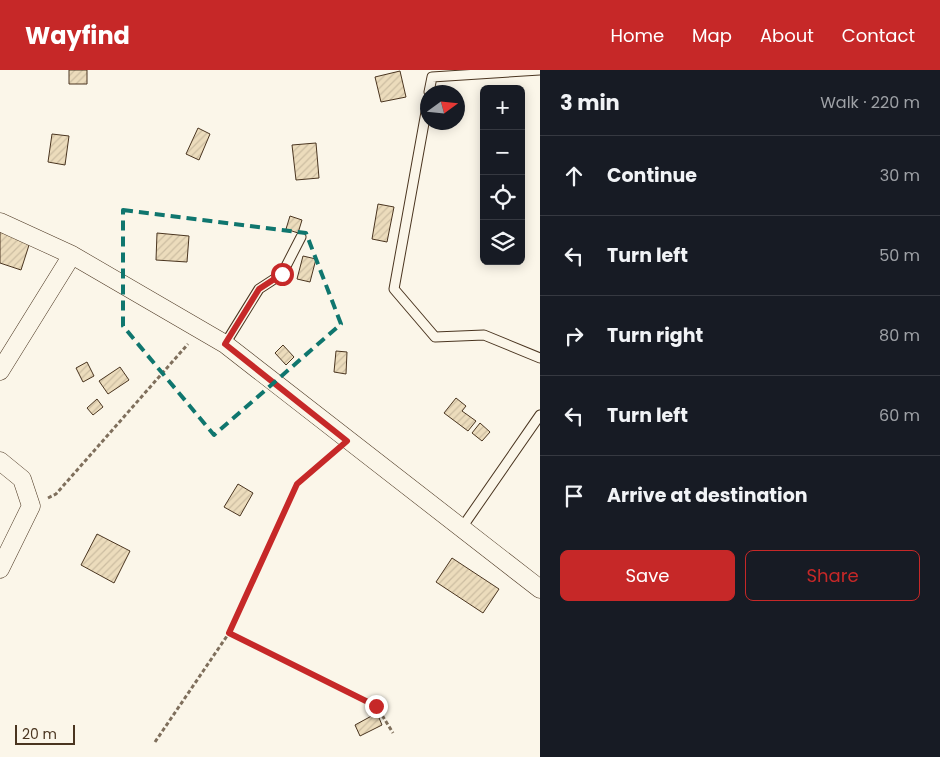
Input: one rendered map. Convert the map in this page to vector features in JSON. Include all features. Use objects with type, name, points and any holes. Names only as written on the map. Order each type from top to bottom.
[{"type":"street","points":[[0,222],[72,255],[225,344],[347,441],[540,589]]},
{"type":"street","points":[[0,371],[72,255]]},
{"type":"street","points":[[0,460],[22,479],[32,506],[0,569]]},
{"type":"lane","points":[[430,85],[432,78],[540,70]]},
{"type":"lane","points":[[423,130],[394,290],[435,337],[484,335],[540,358]]},
{"type":"lane","points":[[225,344],[259,289],[282,274],[301,237]]},
{"type":"lane","points":[[461,529],[540,414]]},
{"type":"path","points":[[32,506],[56,494],[200,331]]},
{"type":"path","points":[[155,742],[229,633],[297,484],[347,441]]},
{"type":"path","points":[[229,633],[376,706],[393,733]]},
{"type":"highlighted area","points":[[123,210],[306,233],[341,324],[214,435],[123,326]]},
{"type":"building","points":[[69,70],[87,70],[87,84],[69,84]]},
{"type":"building","points":[[400,71],[406,97],[381,102],[375,77]]},
{"type":"building","points":[[198,128],[210,134],[199,160],[186,154]]},
{"type":"building","points":[[52,134],[69,136],[65,165],[48,162]]},
{"type":"building","points":[[316,143],[319,178],[296,180],[292,145]]},
{"type":"building","points":[[378,204],[394,207],[387,242],[372,239]]},
{"type":"building","points":[[290,216],[302,220],[298,233],[286,229]]},
{"type":"building","points":[[0,232],[30,242],[21,270],[0,263]]},
{"type":"building","points":[[157,233],[189,236],[187,262],[156,260]]},
{"type":"building","points":[[303,256],[316,259],[310,282],[297,279]]},
{"type":"building","points":[[283,345],[294,357],[286,365],[275,353]]},
{"type":"building","points":[[336,351],[347,352],[346,374],[334,372]]},
{"type":"building","points":[[87,362],[94,376],[83,382],[76,368]]},
{"type":"building","points":[[120,367],[129,380],[108,394],[99,381]]},
{"type":"building","points":[[456,398],[466,406],[462,411],[476,421],[468,431],[444,413]]},
{"type":"building","points":[[97,399],[103,407],[93,415],[87,408]]},
{"type":"building","points":[[480,423],[490,432],[482,441],[472,433]]},
{"type":"building","points":[[238,484],[253,493],[240,516],[224,507]]},
{"type":"building","points":[[97,534],[130,551],[114,583],[81,565]]},
{"type":"building","points":[[452,558],[499,589],[483,613],[436,582]]},
{"type":"building","points":[[377,713],[382,725],[360,736],[355,725]]},
{"type":"route","points":[[282,274],[259,289],[225,344],[347,441],[297,484],[229,633],[376,706]]}]
